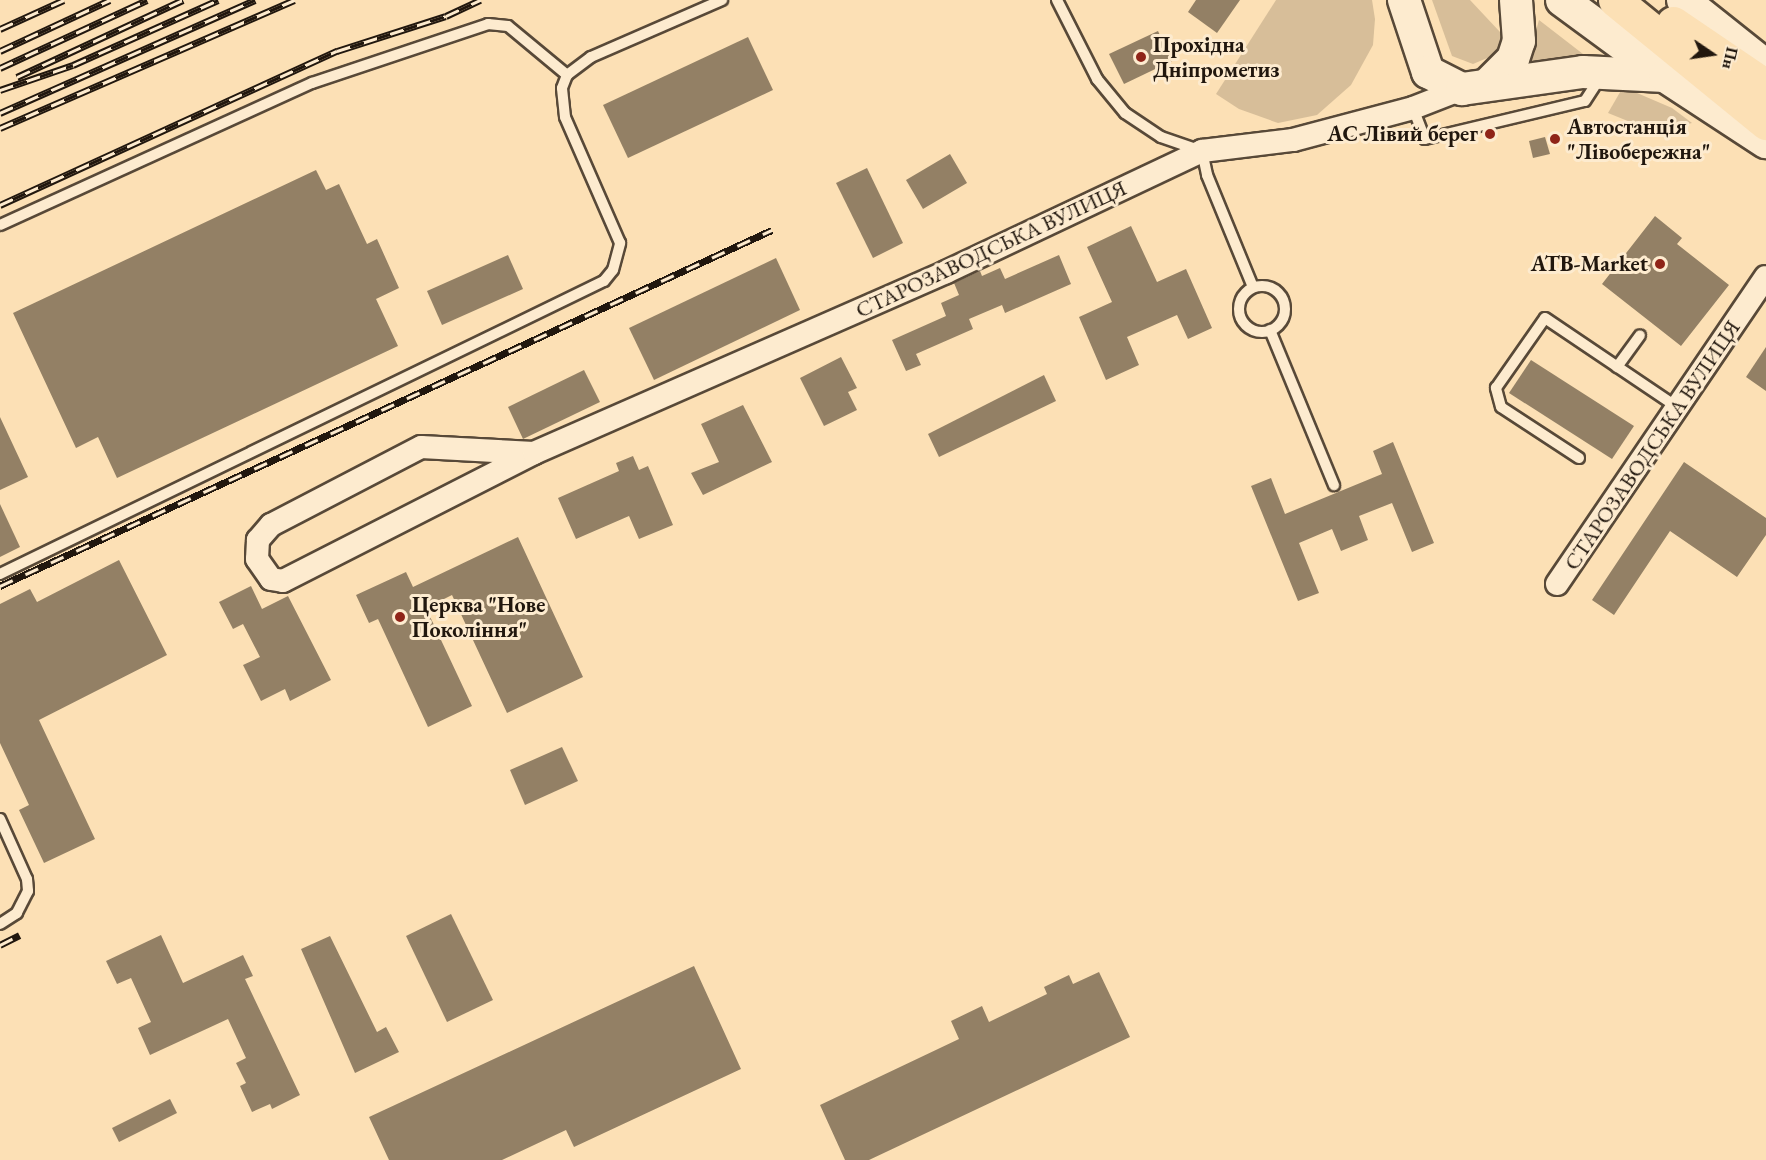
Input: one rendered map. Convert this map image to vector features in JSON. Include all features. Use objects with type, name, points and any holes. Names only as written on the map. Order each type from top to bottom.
[{"type":"main road","points":[[1404,0],[1421,56],[1436,79],[1475,87],[1604,72],[1665,76]]},
{"type":"main road","points":[[1475,87],[1513,59],[1519,41],[1516,0]]},
{"type":"main road","points":[[1562,0],[1665,76],[1766,142]]},
{"type":"main road","points":[[1615,0],[1766,123]]},
{"type":"main road","points":[[1640,0],[1766,86]]},
{"type":"main road","points":[[1683,0],[1766,66]]},
{"type":"street","points":[[1413,108],[1420,83],[1421,56]]},
{"type":"street","name":"СТАРОЗАВОДСЬКА ВУЛИЦЯ","points":[[534,453],[421,447],[271,525],[258,540],[256,559],[271,579],[283,580],[534,453],[946,272],[1202,151],[1293,140],[1413,108],[1475,87]]},
{"type":"street","name":"СТАРОЗАВОДСЬКА ВУЛИЦЯ","points":[[1557,584],[1766,277]]},
{"type":"lane","points":[[0,573],[604,281],[613,270],[620,243],[565,117],[562,88],[567,75],[591,57],[722,0]]},
{"type":"lane","points":[[1057,0],[1097,79],[1125,112],[1161,137],[1202,151],[1207,175],[1253,287]]},
{"type":"lane","points":[[0,225],[312,83],[488,24],[508,26],[567,75]]},
{"type":"lane","points":[[1413,108],[1425,139],[1585,101],[1604,72]]},
{"type":"lane","points":[[1253,287],[1269,287],[1281,296],[1282,319],[1270,330],[1255,331],[1242,321],[1241,298],[1253,287]]},
{"type":"lane","points":[[1579,458],[1501,407],[1496,388],[1545,318],[1677,407]]},
{"type":"lane","points":[[1270,330],[1334,484]]},
{"type":"lane","points":[[1617,367],[1640,335]]},
{"type":"lane","points":[[0,819],[27,879],[28,891],[17,913],[0,924]]},
{"type":"shaded area","points":[[1276,0],[1372,0],[1375,19],[1373,45],[1351,85],[1317,115],[1278,123],[1239,109],[1216,94]]},
{"type":"shaded area","points":[[1432,0],[1470,0],[1500,32],[1500,44],[1492,56],[1473,64],[1452,56]]},
{"type":"shaded area","points":[[1539,20],[1583,54],[1582,58],[1526,66]]},
{"type":"shaded area","points":[[1623,87],[1672,108],[1692,123],[1655,132],[1608,113]]},
{"type":"building","points":[[1196,0],[1240,0],[1217,33],[1188,12]]},
{"type":"building","name":"Прохідна Дніпрометиз","points":[[1158,31],[1172,61],[1124,84],[1109,54]]},
{"type":"building","points":[[748,37],[773,90],[628,158],[603,105]]},
{"type":"building","points":[[1545,137],[1550,154],[1533,158],[1529,141]]},
{"type":"building","points":[[950,154],[967,183],[923,209],[906,180]]},
{"type":"building","points":[[867,168],[903,243],[873,258],[836,183]]},
{"type":"building","points":[[316,170],[326,190],[339,184],[367,244],[377,239],[399,288],[376,299],[398,346],[117,478],[98,437],[76,448],[13,313]]},
{"type":"building","name":"ATB-Market","points":[[1655,216],[1682,238],[1677,244],[1729,285],[1681,346],[1602,284]]},
{"type":"building","points":[[1131,226],[1157,282],[1186,269],[1212,328],[1188,339],[1177,315],[1127,337],[1139,365],[1106,380],[1079,317],[1112,302],[1087,247]]},
{"type":"building","points":[[508,255],[523,289],[442,325],[427,291]]},
{"type":"building","points":[[1059,255],[1071,284],[1005,313],[1002,305],[969,319],[973,329],[916,354],[921,365],[906,371],[892,340],[946,316],[941,303],[959,295],[954,283],[980,271],[982,276],[1000,268],[1005,279]]},
{"type":"building","points":[[776,258],[800,310],[654,380],[629,328]]},
{"type":"building","points":[[1766,347],[1766,391],[1746,377]]},
{"type":"building","points":[[841,357],[857,388],[848,392],[857,410],[824,426],[800,378]]},
{"type":"building","points":[[1531,360],[1634,426],[1612,459],[1509,393]]},
{"type":"building","points":[[584,370],[600,402],[523,439],[508,407]]},
{"type":"building","points":[[1044,375],[1056,401],[939,457],[928,434]]},
{"type":"building","points":[[743,405],[772,462],[703,495],[691,473],[719,462],[701,424]]},
{"type":"building","points":[[0,417],[28,477],[0,490]]},
{"type":"building","points":[[1393,442],[1434,543],[1412,552],[1392,503],[1359,516],[1368,540],[1341,551],[1332,529],[1299,543],[1319,593],[1298,601],[1251,486],[1271,478],[1285,514],[1382,474],[1373,451]]},
{"type":"building","points":[[633,456],[639,470],[648,466],[673,525],[639,539],[629,516],[576,539],[558,498],[619,471],[616,463]]},
{"type":"building","points":[[1684,462],[1766,518],[1766,535],[1737,577],[1670,531],[1614,615],[1592,600]]},
{"type":"building","points":[[0,504],[20,547],[0,557]]},
{"type":"building","points":[[518,537],[583,677],[507,713],[452,595],[426,608],[472,706],[428,727],[378,619],[369,623],[356,595],[406,572],[413,587]]},
{"type":"building","points":[[119,560],[167,655],[39,720],[95,839],[44,863],[19,810],[29,805],[0,743],[0,604],[30,589],[37,602]]},
{"type":"building","points":[[251,586],[262,609],[288,596],[331,680],[290,701],[285,689],[261,701],[243,665],[260,657],[243,624],[233,629],[219,602]]},
{"type":"building","points":[[562,747],[578,781],[525,805],[510,770]]},
{"type":"building","points":[[451,914],[493,1000],[447,1022],[406,936]]},
{"type":"building","points":[[161,935],[183,983],[243,955],[253,976],[245,979],[300,1095],[272,1109],[270,1104],[252,1112],[240,1086],[246,1083],[236,1063],[246,1058],[228,1019],[150,1055],[138,1028],[151,1022],[131,978],[117,984],[106,961]]},
{"type":"building","points":[[330,936],[377,1032],[386,1027],[399,1052],[355,1073],[301,949]]},
{"type":"building","points":[[694,966],[741,1069],[574,1147],[566,1130],[502,1160],[389,1160],[369,1117]]},
{"type":"building","points":[[1099,972],[1130,1037],[869,1160],[845,1160],[820,1105],[959,1039],[951,1021],[982,1006],[989,1022],[1047,994],[1044,987],[1069,975],[1073,984]]},
{"type":"building","points":[[170,1099],[177,1113],[119,1142],[112,1128]]},
{"type":"railway","points":[[0,29],[64,0]]},
{"type":"railway","points":[[0,51],[110,0]]},
{"type":"railway","points":[[0,68],[147,0]]},
{"type":"railway","points":[[17,77],[183,0]]},
{"type":"railway","points":[[0,90],[73,65],[218,0]]},
{"type":"railway","points":[[0,113],[255,0]]},
{"type":"railway","points":[[0,128],[294,0]]},
{"type":"railway","points":[[0,205],[337,51],[446,16],[480,0]]},
{"type":"railway","points":[[0,586],[772,230]]},
{"type":"railway","points":[[0,945],[20,935]]},
{"type":"place","name":"Прохідна Дніпрометиз","points":[[1141,57]]},
{"type":"place","name":"АС Лівий берег","points":[[1490,134]]},
{"type":"place","name":"Автостанція \"Лівобережна\"","points":[[1555,139]]},
{"type":"place","name":"ATB-Market","points":[[1660,264]]},
{"type":"place","name":"Церква \"Нове Покоління\"","points":[[400,617]]}]
